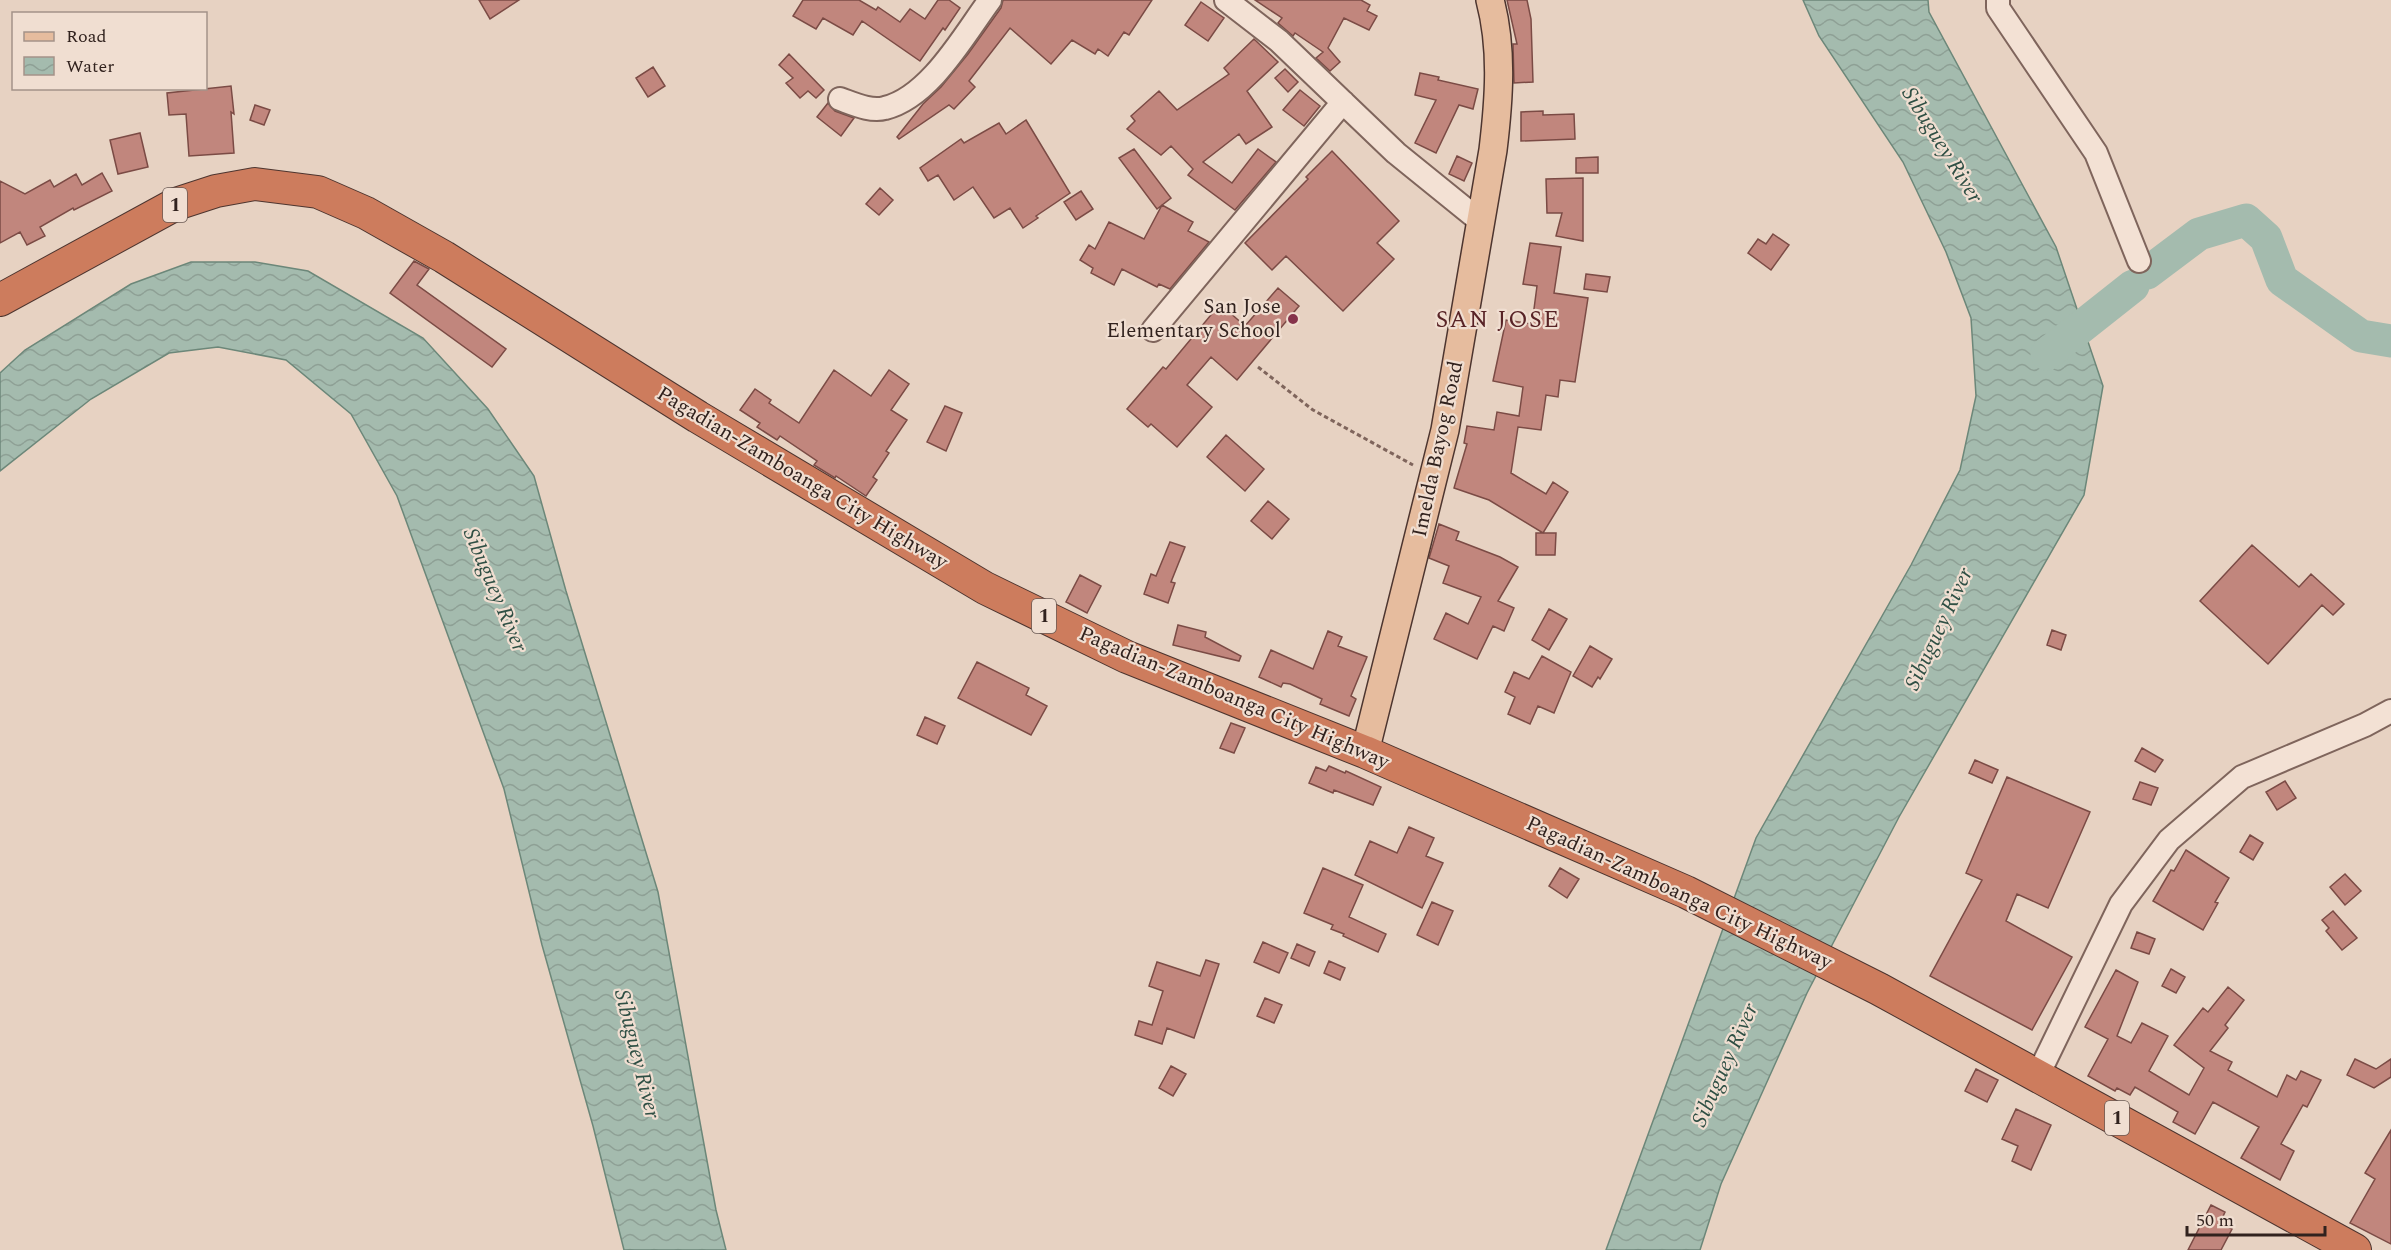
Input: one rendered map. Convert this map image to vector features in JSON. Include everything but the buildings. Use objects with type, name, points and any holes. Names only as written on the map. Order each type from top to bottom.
[{"type":"highway","name":"Pagadian-Zamboanga City Highway","points":[[0,300],[176,204],[216,191],[255,184],[318,192],[366,213],[444,257],[698,417],[985,588],[1127,657],[1365,752],[1686,892],[1879,989],[2355,1250]]},
{"type":"main road","name":"Imelda Bayog Road","points":[[1365,752],[1445,430],[1480,221],[1498,110],[1497,39],[1490,0]]},
{"type":"street","points":[[840,99],[867,108],[884,109],[920,90],[943,64],[990,0]]},
{"type":"street","points":[[1226,0],[1279,41],[1396,153],[1480,221]]},
{"type":"street","points":[[1998,0],[1998,8],[2096,153],[2139,261]]},
{"type":"street","points":[[1153,330],[1343,102]]},
{"type":"street","points":[[2038,1076],[2121,904],[2169,840],[2242,777],[2365,725],[2391,711]]},
{"type":"path","points":[[1258,367],[1313,410],[1434,476]]},
{"type":"water","name":"Sibuguey River","points":[[1803,0],[1928,0],[1929,12],[2056,247],[2103,386],[2084,495],[1899,817],[1807,993],[1721,1184],[1700,1250],[1606,1250],[1756,838],[1911,565],[1960,470],[1976,396],[1971,318],[1946,252],[1903,162],[1819,36]]},
{"type":"water","name":"Sibuguey River","points":[[191,262],[255,262],[308,271],[423,338],[488,409],[534,476],[566,591],[658,892],[716,1210],[726,1250],[624,1250],[593,1126],[542,945],[504,789],[397,496],[351,414],[286,360],[218,347],[169,353],[91,399],[0,471],[0,373],[25,350],[131,284]]},
{"type":"waterway","points":[[2147,273],[2199,234],[2246,220],[2266,238],[2282,280],[2361,336],[2391,341]]},
{"type":"waterway","points":[[2047,354],[2133,286]]},
{"type":"place","name":"San Jose Elementary School","points":[[1293,319]]},
{"type":"district","name":"SAN JOSE","points":[[1498,320]]}]
